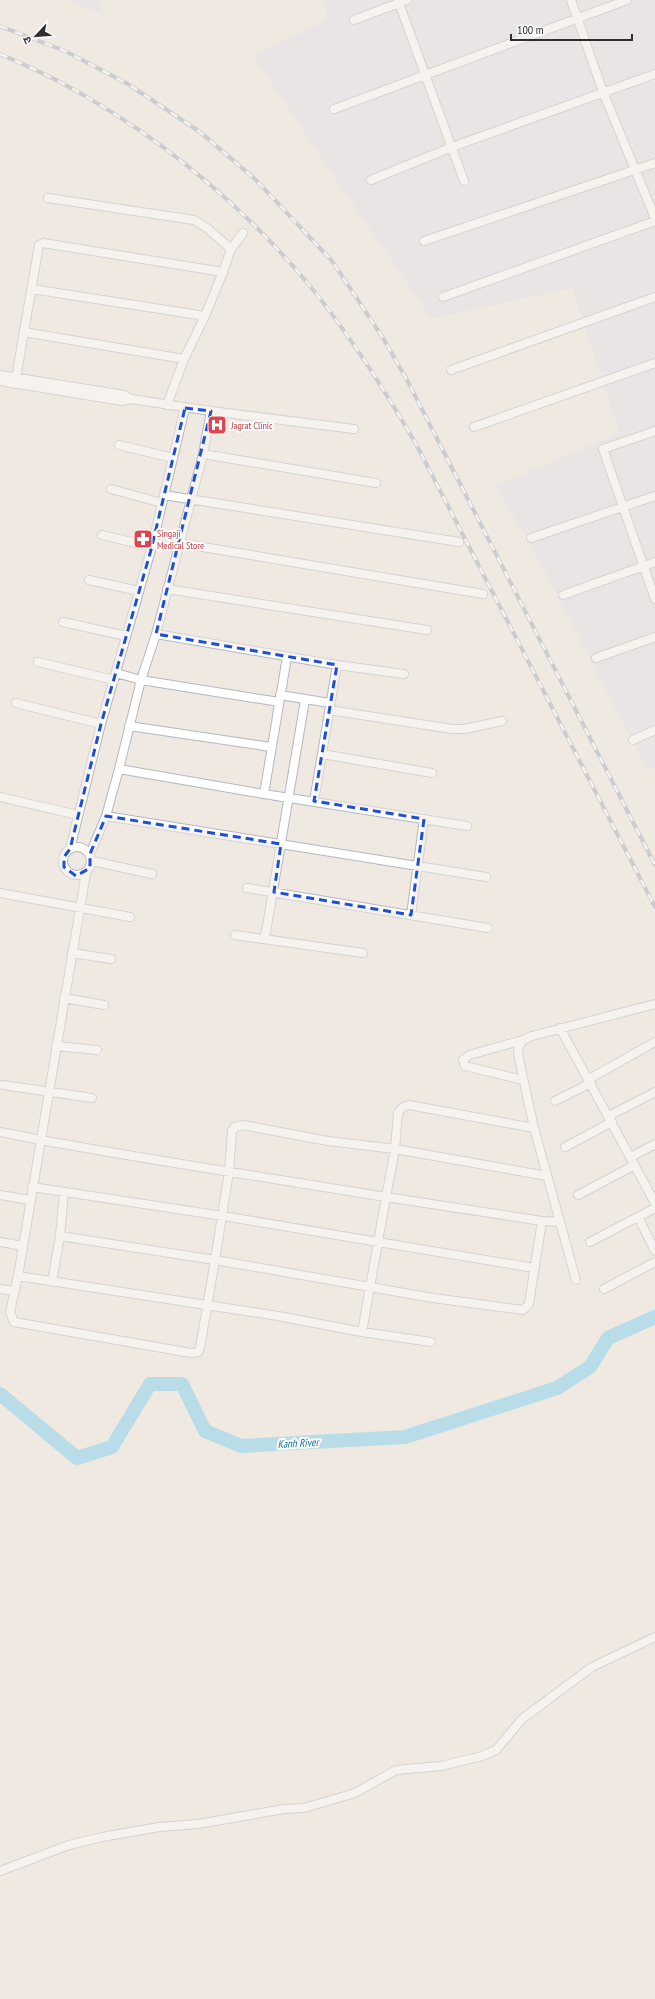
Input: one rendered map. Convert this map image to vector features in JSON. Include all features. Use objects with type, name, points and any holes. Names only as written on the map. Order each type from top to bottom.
[{"type":"street","points":[[443,297],[655,220],[636,169],[603,92],[571,0]]},
{"type":"street","points":[[334,109],[627,0]]},
{"type":"street","points":[[354,20],[403,1],[425,75],[464,181]]},
{"type":"street","points":[[371,180],[452,147],[655,74]]},
{"type":"street","points":[[424,241],[655,162]]},
{"type":"street","points":[[48,198],[194,220],[207,228],[231,249]]},
{"type":"street","points":[[167,405],[184,359],[205,316],[231,249],[243,233]]},
{"type":"street","points":[[15,380],[32,289],[37,249],[39,245],[43,243],[223,272]]},
{"type":"street","points":[[32,289],[205,316]]},
{"type":"street","points":[[451,370],[655,297]]},
{"type":"street","points":[[24,332],[184,359]]},
{"type":"street","points":[[474,427],[655,363]]},
{"type":"street","points":[[0,375],[15,380],[122,400],[354,429]]},
{"type":"street","points":[[0,381],[15,380]]},
{"type":"street","points":[[86,873],[76,876],[67,871],[64,867],[64,857],[70,849],[101,724],[152,547],[185,408]]},
{"type":"street","points":[[211,411],[203,454],[156,634],[141,680],[106,816],[91,858],[90,868],[86,873],[79,907],[18,1276],[10,1312],[14,1322],[191,1353],[198,1352],[208,1307],[223,1216],[229,1172],[232,1131],[235,1127],[243,1125],[328,1141],[395,1149],[547,1176]]},
{"type":"street","points":[[655,431],[602,449],[655,599]]},
{"type":"street","points":[[119,445],[173,458]]},
{"type":"street","points":[[203,454],[376,483]]},
{"type":"street","points":[[110,489],[163,499],[191,499],[459,542]]},
{"type":"street","points":[[531,538],[655,496]]},
{"type":"street","points":[[102,535],[152,547]]},
{"type":"street","points":[[179,543],[483,594]]},
{"type":"street","points":[[563,594],[655,562]]},
{"type":"street","points":[[89,580],[139,591]]},
{"type":"street","points":[[167,589],[427,630]]},
{"type":"street","points":[[63,622],[126,636]]},
{"type":"street","points":[[156,634],[337,666],[404,674]]},
{"type":"street","points":[[596,658],[655,637]]},
{"type":"street","points":[[264,794],[286,657]]},
{"type":"street","points":[[38,662],[115,677],[305,700],[330,707],[452,729],[464,729],[502,721]]},
{"type":"street","points":[[314,801],[337,666]]},
{"type":"street","points":[[265,938],[274,892],[305,700]]},
{"type":"street","points":[[16,703],[101,724]]},
{"type":"street","points":[[129,726],[271,747]]},
{"type":"street","points":[[633,740],[655,730]]},
{"type":"street","points":[[322,754],[432,773]]},
{"type":"street","points":[[119,769],[288,798],[467,826]]},
{"type":"street","points":[[0,797],[78,815]]},
{"type":"street","points":[[106,816],[486,877]]},
{"type":"street","points":[[412,915],[417,865],[424,819]]},
{"type":"street","points":[[70,849],[81,847],[91,858],[152,874]]},
{"type":"street","points":[[247,888],[488,928]]},
{"type":"street","points":[[0,893],[130,917]]},
{"type":"street","points":[[235,935],[363,952]]},
{"type":"street","points":[[72,953],[111,960]]},
{"type":"street","points":[[64,998],[104,1005]]},
{"type":"street","points":[[523,1080],[465,1066],[463,1060],[469,1055],[560,1028],[655,1004]]},
{"type":"street","points":[[560,1028],[635,1166],[653,1193],[655,1203]]},
{"type":"street","points":[[523,1040],[519,1046],[518,1054],[523,1080],[534,1128],[576,1280]]},
{"type":"street","points":[[555,1101],[655,1042]]},
{"type":"street","points":[[56,1046],[97,1050]]},
{"type":"street","points":[[3,1085],[49,1090],[92,1098]]},
{"type":"street","points":[[565,1146],[655,1092]]},
{"type":"street","points":[[362,1332],[377,1242],[395,1149],[398,1113],[403,1107],[409,1106],[534,1128]]},
{"type":"street","points":[[0,1132],[229,1172],[386,1197],[560,1222]]},
{"type":"street","points":[[631,1157],[655,1144]]},
{"type":"street","points":[[578,1195],[635,1166]]},
{"type":"street","points":[[32,1187],[223,1216],[534,1268]]},
{"type":"street","points":[[52,1282],[60,1236],[64,1192]]},
{"type":"street","points":[[0,1195],[30,1200]]},
{"type":"street","points":[[590,1242],[655,1208]]},
{"type":"street","points":[[638,1217],[655,1251]]},
{"type":"street","points":[[60,1236],[215,1260],[433,1298],[523,1310],[529,1304],[542,1220]]},
{"type":"street","points":[[0,1242],[23,1246]]},
{"type":"street","points":[[604,1289],[655,1262]]},
{"type":"street","points":[[18,1276],[208,1307],[278,1316],[362,1332],[431,1342]]},
{"type":"street","points":[[0,1289],[15,1291]]},
{"type":"street","points":[[0,1871],[69,1845],[102,1837],[159,1827],[198,1824],[284,1809],[304,1808],[355,1793],[396,1770],[441,1766],[482,1756],[496,1750],[522,1719],[592,1667],[655,1637]]},
{"type":"highlighted area","points":[[185,408],[211,411],[156,634],[337,665],[314,801],[424,819],[411,915],[274,892],[281,844],[106,816],[90,854],[90,868],[76,876],[64,867],[64,857],[70,849],[101,724],[151,550]]},
{"type":"shaded area","points":[[65,0],[99,0],[104,15]]},
{"type":"shaded area","points":[[323,0],[655,0],[655,768],[647,771],[547,575],[496,486],[619,433],[572,288],[431,319],[253,56],[327,20]]},
{"type":"waterway","name":"Kanh River","points":[[0,1394],[77,1458],[112,1447],[150,1384],[182,1384],[205,1431],[241,1446],[405,1437],[557,1388],[590,1367],[608,1338],[655,1317]]},
{"type":"railway","points":[[0,26],[65,51],[128,84],[200,132],[256,180],[332,261],[383,338],[407,380],[655,865]]},
{"type":"railway","points":[[0,54],[53,78],[95,102],[163,147],[226,198],[255,226],[283,255],[325,305],[366,363],[416,444],[655,907]]},
{"type":"place","name":"Jagrat Clinic","points":[[217,425]]},
{"type":"place","name":"Singaji Medical Store","points":[[143,539]]}]
